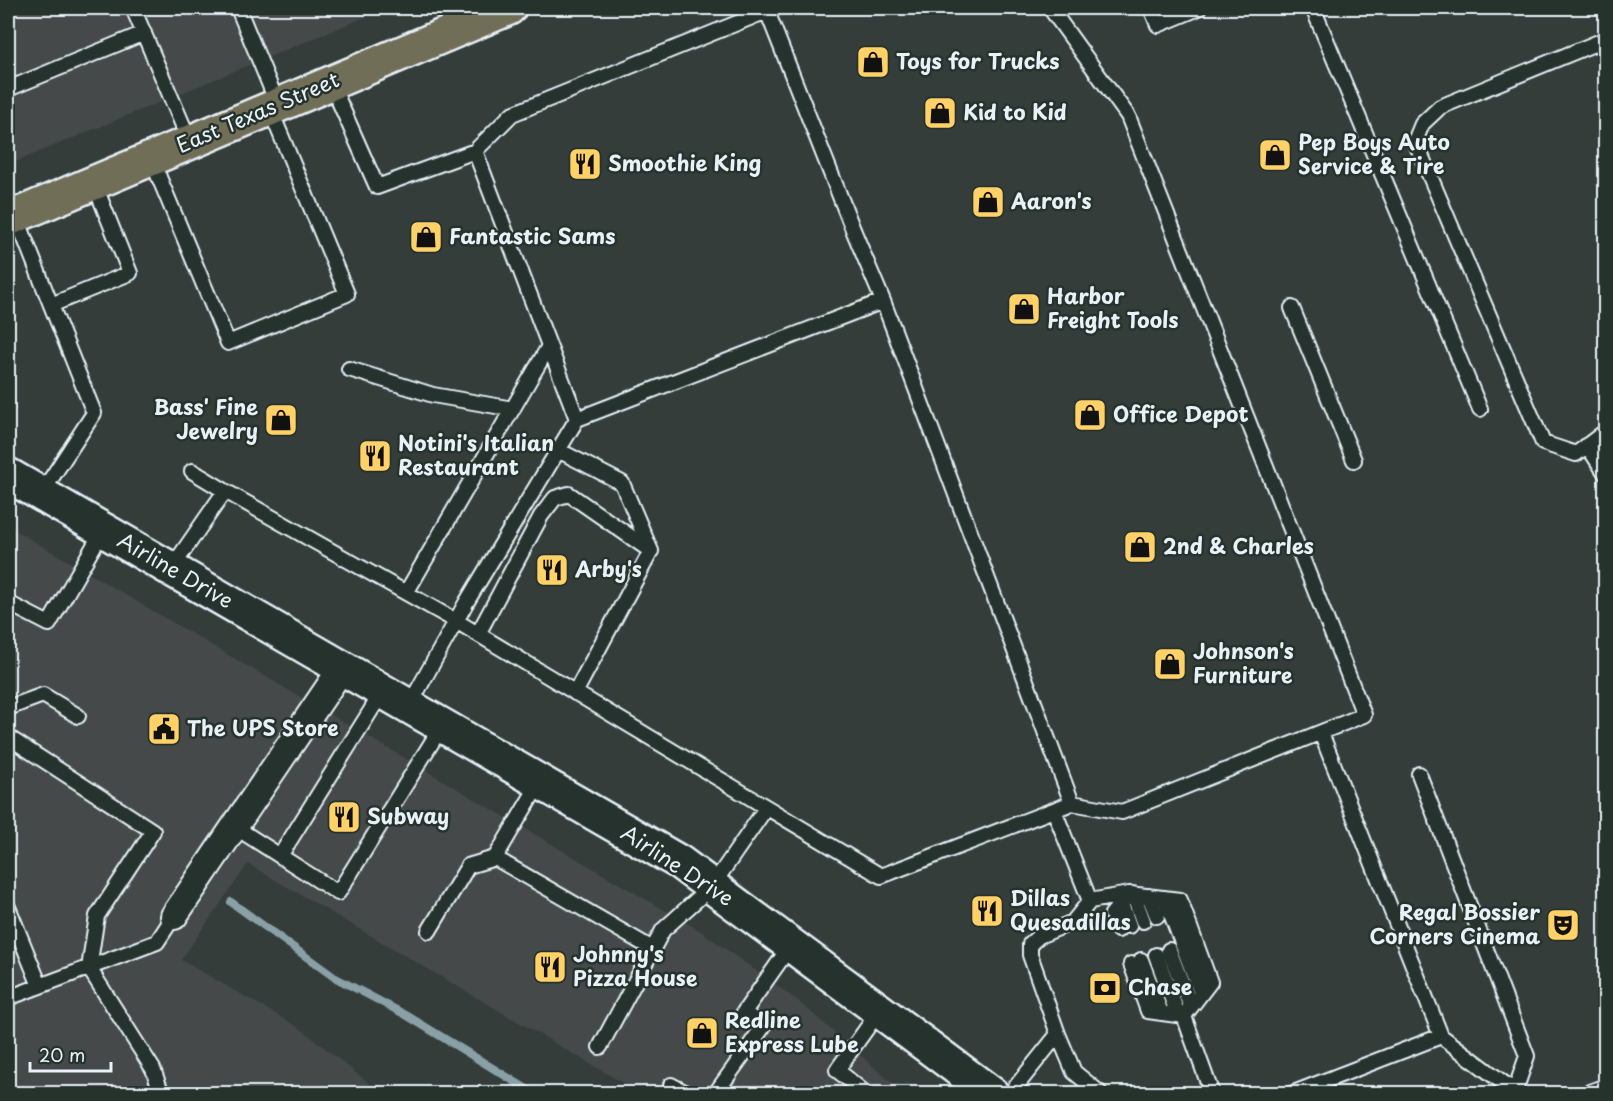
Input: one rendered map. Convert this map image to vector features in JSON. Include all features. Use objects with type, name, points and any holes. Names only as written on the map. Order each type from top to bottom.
[{"type":"main road","name":"East Texas Street","points":[[12,217],[509,8]]},
{"type":"main road","name":"Airline Drive","points":[[8,475],[679,862],[996,1093]]},
{"type":"street","points":[[174,916],[342,668]]},
{"type":"lane","points":[[133,8],[190,142]]},
{"type":"lane","points":[[151,158],[228,343],[347,294],[238,8]]},
{"type":"lane","points":[[192,471],[456,621],[881,876],[1072,803],[1122,812],[1364,715],[1128,116],[1050,8]]},
{"type":"lane","points":[[1151,8],[1158,25],[1199,8]]},
{"type":"lane","points":[[1313,8],[1480,409]]},
{"type":"lane","points":[[331,83],[377,187],[475,151],[512,114],[769,9],[854,232],[883,301],[1072,803]]},
{"type":"lane","points":[[8,89],[144,33]]},
{"type":"lane","points":[[1605,39],[1440,107],[1422,124],[1415,141],[1543,443],[1576,454],[1605,431]]},
{"type":"lane","points":[[475,151],[577,419]]},
{"type":"lane","points":[[51,305],[130,273],[94,183]]},
{"type":"lane","points":[[12,217],[51,305],[94,413],[41,494]]},
{"type":"lane","points":[[280,856],[456,621],[577,419],[883,301]]},
{"type":"lane","points":[[1292,308],[1354,460]]},
{"type":"lane","points":[[406,593],[549,346]]},
{"type":"lane","points":[[349,369],[433,395],[513,409]]},
{"type":"lane","points":[[1587,445],[1605,474]]},
{"type":"lane","points":[[558,450],[622,483],[651,551]]},
{"type":"lane","points":[[171,569],[225,491]]},
{"type":"lane","points":[[478,634],[541,516],[555,498],[569,495],[651,551]]},
{"type":"lane","points":[[8,603],[49,624],[103,530]]},
{"type":"lane","points":[[575,693],[651,551]]},
{"type":"lane","points":[[8,708],[43,695],[78,716]]},
{"type":"lane","points":[[235,826],[338,893],[442,726]]},
{"type":"lane","points":[[1321,733],[1442,1036],[1517,1092],[1527,1056],[1419,774]]},
{"type":"lane","points":[[8,737],[153,831],[97,916],[89,968],[153,1069],[162,1094]]},
{"type":"lane","points":[[429,931],[468,866],[495,858],[540,782]]},
{"type":"lane","points":[[600,1047],[651,948],[663,930],[712,886],[766,808]]},
{"type":"lane","points":[[1054,810],[1090,901]]},
{"type":"lane","points":[[495,858],[651,948]]},
{"type":"lane","points":[[1149,896],[1157,916]]},
{"type":"lane","points":[[1101,1094],[1074,1072],[1030,955],[1030,944],[1039,936],[1073,922],[1090,901],[1149,896],[1180,900],[1210,982],[1184,1013],[1148,1011],[1136,962]]},
{"type":"lane","points":[[1127,897],[1143,921]]},
{"type":"lane","points":[[1124,928],[1127,897]]},
{"type":"lane","points":[[8,907],[40,986]]},
{"type":"lane","points":[[8,998],[157,942],[174,916]]},
{"type":"lane","points":[[715,1094],[763,1027],[744,1011],[791,945]]},
{"type":"lane","points":[[1169,950],[1184,1013],[1212,1094]]},
{"type":"lane","points":[[1156,955],[1184,1013]]},
{"type":"lane","points":[[866,1094],[837,1070],[880,1010]]},
{"type":"lane","points":[[996,1093],[1058,1034]]},
{"type":"lane","points":[[1291,1094],[1442,1036]]},
{"type":"lane","points":[[671,1084],[688,1094]]},
{"type":"lane","points":[[1584,1094],[1605,1086]]},
{"type":"shaded area","points":[[8,8],[387,8],[8,165]]},
{"type":"shaded area","points":[[8,526],[702,932],[798,1001],[904,1093],[640,1093],[248,864],[181,960],[300,1028],[381,1093],[8,1094]]},
{"type":"waterway","points":[[231,902],[334,977],[406,1015],[535,1094]]},
{"type":"place","name":"Toys for Trucks","points":[[873,62]]},
{"type":"place","name":"Kid to Kid","points":[[940,113]]},
{"type":"place","name":"Pep Boys Auto Service & Tire","points":[[1275,155]]},
{"type":"place","name":"Smoothie King","points":[[585,164]]},
{"type":"place","name":"Aaron's","points":[[988,202]]},
{"type":"place","name":"Fantastic Sams","points":[[426,237]]},
{"type":"place","name":"Harbor Freight Tools","points":[[1024,309]]},
{"type":"place","name":"Office Depot","points":[[1090,415]]},
{"type":"place","name":"Bass' Fine Jewelry","points":[[281,420]]},
{"type":"place","name":"Notini's Italian Restaurant","points":[[375,456]]},
{"type":"place","name":"2nd & Charles","points":[[1140,547]]},
{"type":"place","name":"Arby's","points":[[552,570]]},
{"type":"place","name":"Johnson's Furniture","points":[[1170,664]]},
{"type":"place","name":"The UPS Store","points":[[164,729]]},
{"type":"place","name":"Subway","points":[[344,817]]},
{"type":"place","name":"Dillas Quesadillas","points":[[987,911]]},
{"type":"place","name":"Regal Bossier Corners Cinema","points":[[1563,925]]},
{"type":"place","name":"Johnny's Pizza House","points":[[550,967]]},
{"type":"place","name":"Chase","points":[[1105,988]]},
{"type":"place","name":"Redline Express Lube","points":[[702,1033]]}]
